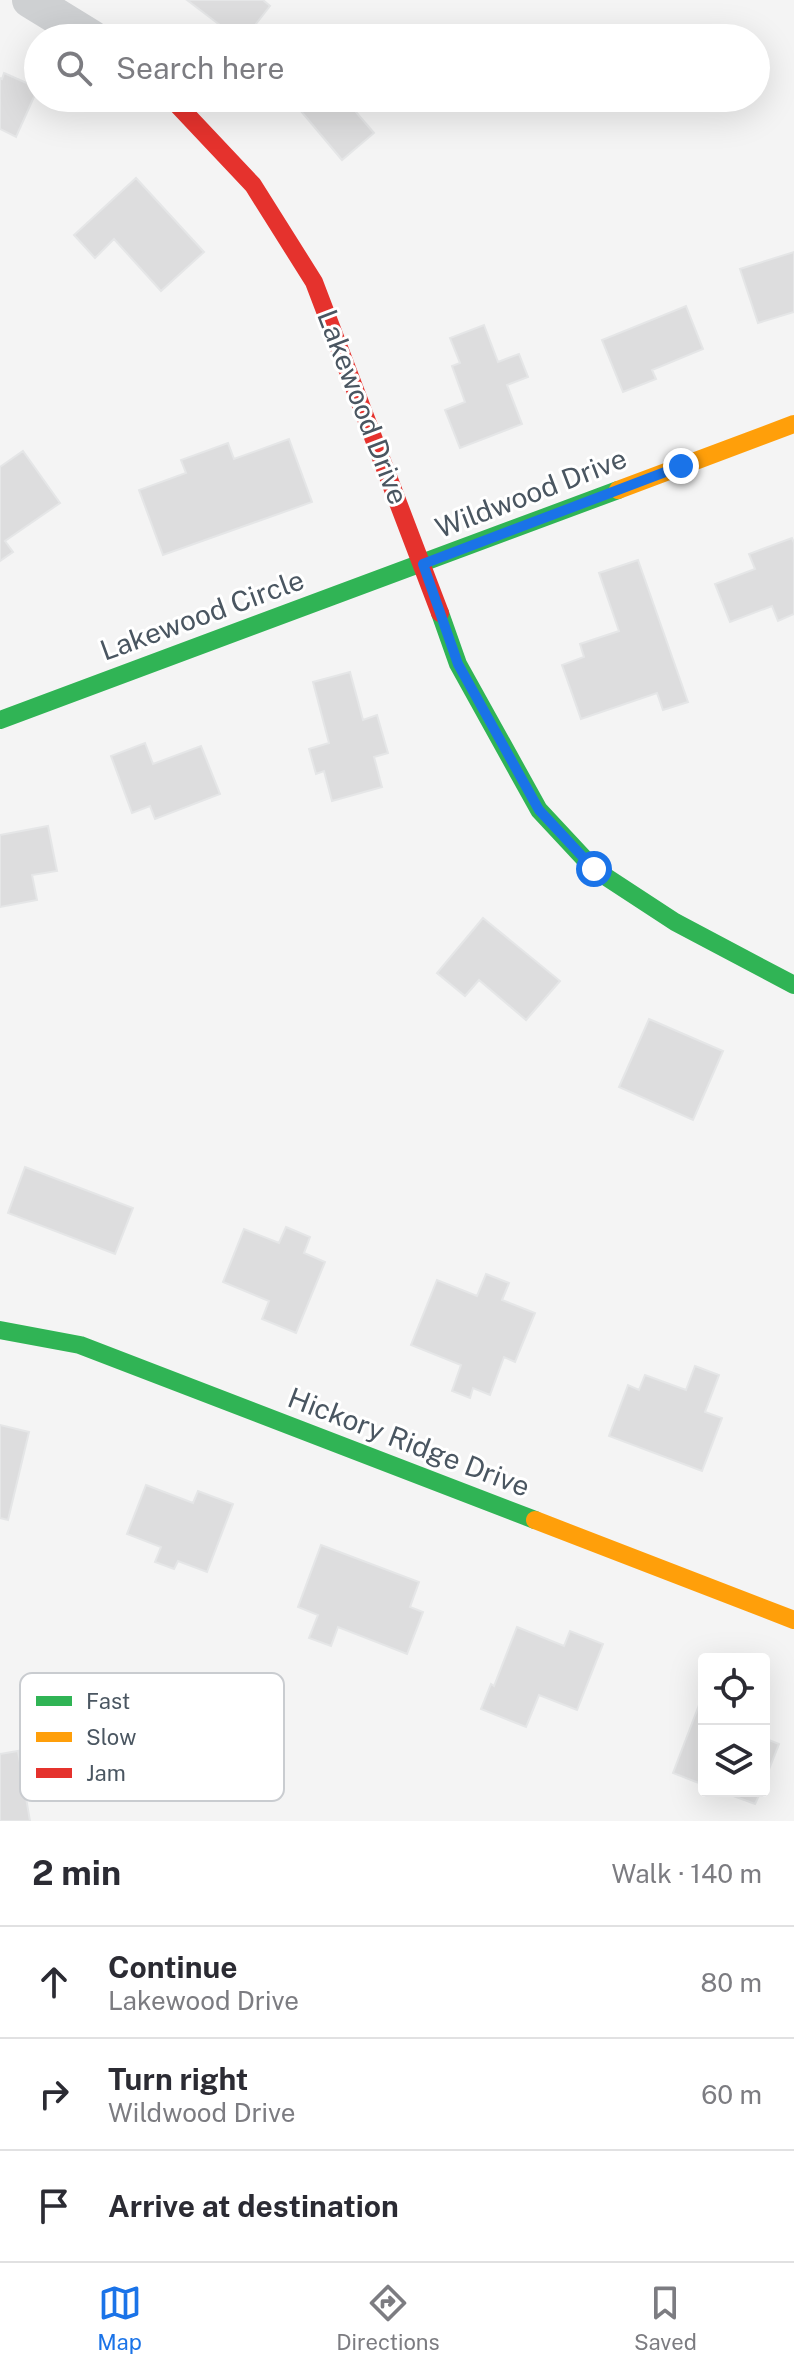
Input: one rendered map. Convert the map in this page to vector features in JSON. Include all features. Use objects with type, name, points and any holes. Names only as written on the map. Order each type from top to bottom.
[{"type":"street","points":[[30,0],[69,24]]},
{"type":"street","name":"Lakewood Drive","points":[[184,112],[253,185],[314,282],[423,564],[458,664],[539,810],[594,869],[675,922],[794,985]]},
{"type":"street","name":"Wildwood Drive","points":[[423,564],[794,424]]},
{"type":"street","name":"Lakewood Circle","points":[[0,720],[423,564]]},
{"type":"street","name":"Hickory Ridge Drive","points":[[0,1330],[80,1345],[794,1620]]},
{"type":"building","points":[[187,0],[263,0],[270,6],[256,24],[219,24]]},
{"type":"building","points":[[4,73],[24,82],[24,112],[27,112],[16,137],[0,129]]},
{"type":"building","points":[[302,112],[356,112],[374,133],[342,160]]},
{"type":"building","points":[[136,178],[204,252],[161,291],[114,239],[95,258],[74,235]]},
{"type":"building","points":[[794,252],[794,312],[758,323],[740,269]]},
{"type":"building","points":[[686,306],[703,349],[652,370],[656,379],[623,392],[602,340]]},
{"type":"building","points":[[484,325],[498,362],[519,354],[528,377],[507,385],[522,424],[460,448],[445,410],[465,402],[452,366],[460,363],[450,338]]},
{"type":"building","points":[[289,439],[312,502],[163,555],[139,490],[186,473],[181,460],[228,443],[234,459]]},
{"type":"building","points":[[23,451],[60,503],[5,541],[13,552],[0,561],[0,467]]},
{"type":"building","points":[[792,538],[794,614],[778,621],[772,606],[730,622],[715,584],[755,569],[749,554]]},
{"type":"building","points":[[638,560],[688,702],[663,710],[657,693],[581,719],[562,665],[584,657],[580,644],[619,631],[599,573]]},
{"type":"building","points":[[350,672],[363,720],[377,715],[388,753],[374,757],[382,787],[332,801],[324,771],[316,774],[309,749],[329,743],[313,682]]},
{"type":"building","points":[[145,743],[153,764],[201,746],[220,794],[155,819],[150,806],[132,813],[111,756]]},
{"type":"building","points":[[48,826],[57,871],[32,875],[37,900],[0,907],[0,835]]},
{"type":"building","points":[[483,918],[560,981],[526,1020],[479,980],[465,996],[437,973]]},
{"type":"building","points":[[649,1019],[723,1051],[693,1120],[619,1087]]},
{"type":"building","points":[[25,1167],[133,1208],[115,1254],[8,1213]]},
{"type":"building","points":[[286,1227],[310,1237],[304,1253],[325,1262],[296,1333],[262,1319],[269,1301],[223,1282],[244,1229],[279,1243]]},
{"type":"building","points":[[486,1274],[509,1283],[502,1300],[535,1313],[515,1362],[504,1357],[490,1395],[473,1388],[470,1398],[452,1391],[461,1365],[411,1345],[437,1280],[477,1296]]},
{"type":"building","points":[[695,1366],[719,1375],[705,1412],[722,1418],[702,1471],[609,1436],[628,1385],[639,1390],[645,1375],[686,1390]]},
{"type":"building","points":[[0,1425],[29,1432],[8,1520],[0,1518]]},
{"type":"building","points":[[146,1485],[193,1503],[198,1491],[233,1504],[207,1572],[178,1561],[174,1569],[155,1562],[161,1547],[127,1534]]},
{"type":"building","points":[[321,1545],[419,1582],[410,1607],[423,1612],[407,1654],[338,1627],[331,1646],[309,1638],[318,1615],[298,1607]]},
{"type":"building","points":[[517,1627],[564,1646],[570,1631],[603,1644],[577,1710],[539,1695],[526,1727],[481,1709],[491,1684],[494,1686]]},
{"type":"building","points":[[698,1708],[698,1783],[673,1773]]},
{"type":"building","points":[[770,1740],[779,1744],[770,1767]]},
{"type":"building","points":[[18,1751],[20,1801],[27,1801],[30,1821],[0,1821],[0,1754]]},
{"type":"building","points":[[736,1797],[758,1797],[755,1804]]},
{"type":"traffic: fast","points":[[0,720],[618,490]]},
{"type":"traffic: fast","points":[[440,613],[458,664],[539,810],[594,869],[675,922],[794,985]]},
{"type":"traffic: fast","points":[[0,1330],[80,1345],[535,1520]]},
{"type":"traffic: slow","points":[[618,490],[794,424]]},
{"type":"traffic: slow","points":[[535,1520],[794,1620]]},
{"type":"traffic: jam","points":[[184,112],[253,185],[314,282],[440,613]]},
{"type":"route","points":[[594,869],[539,810],[458,664],[423,564],[681,466]]}]
